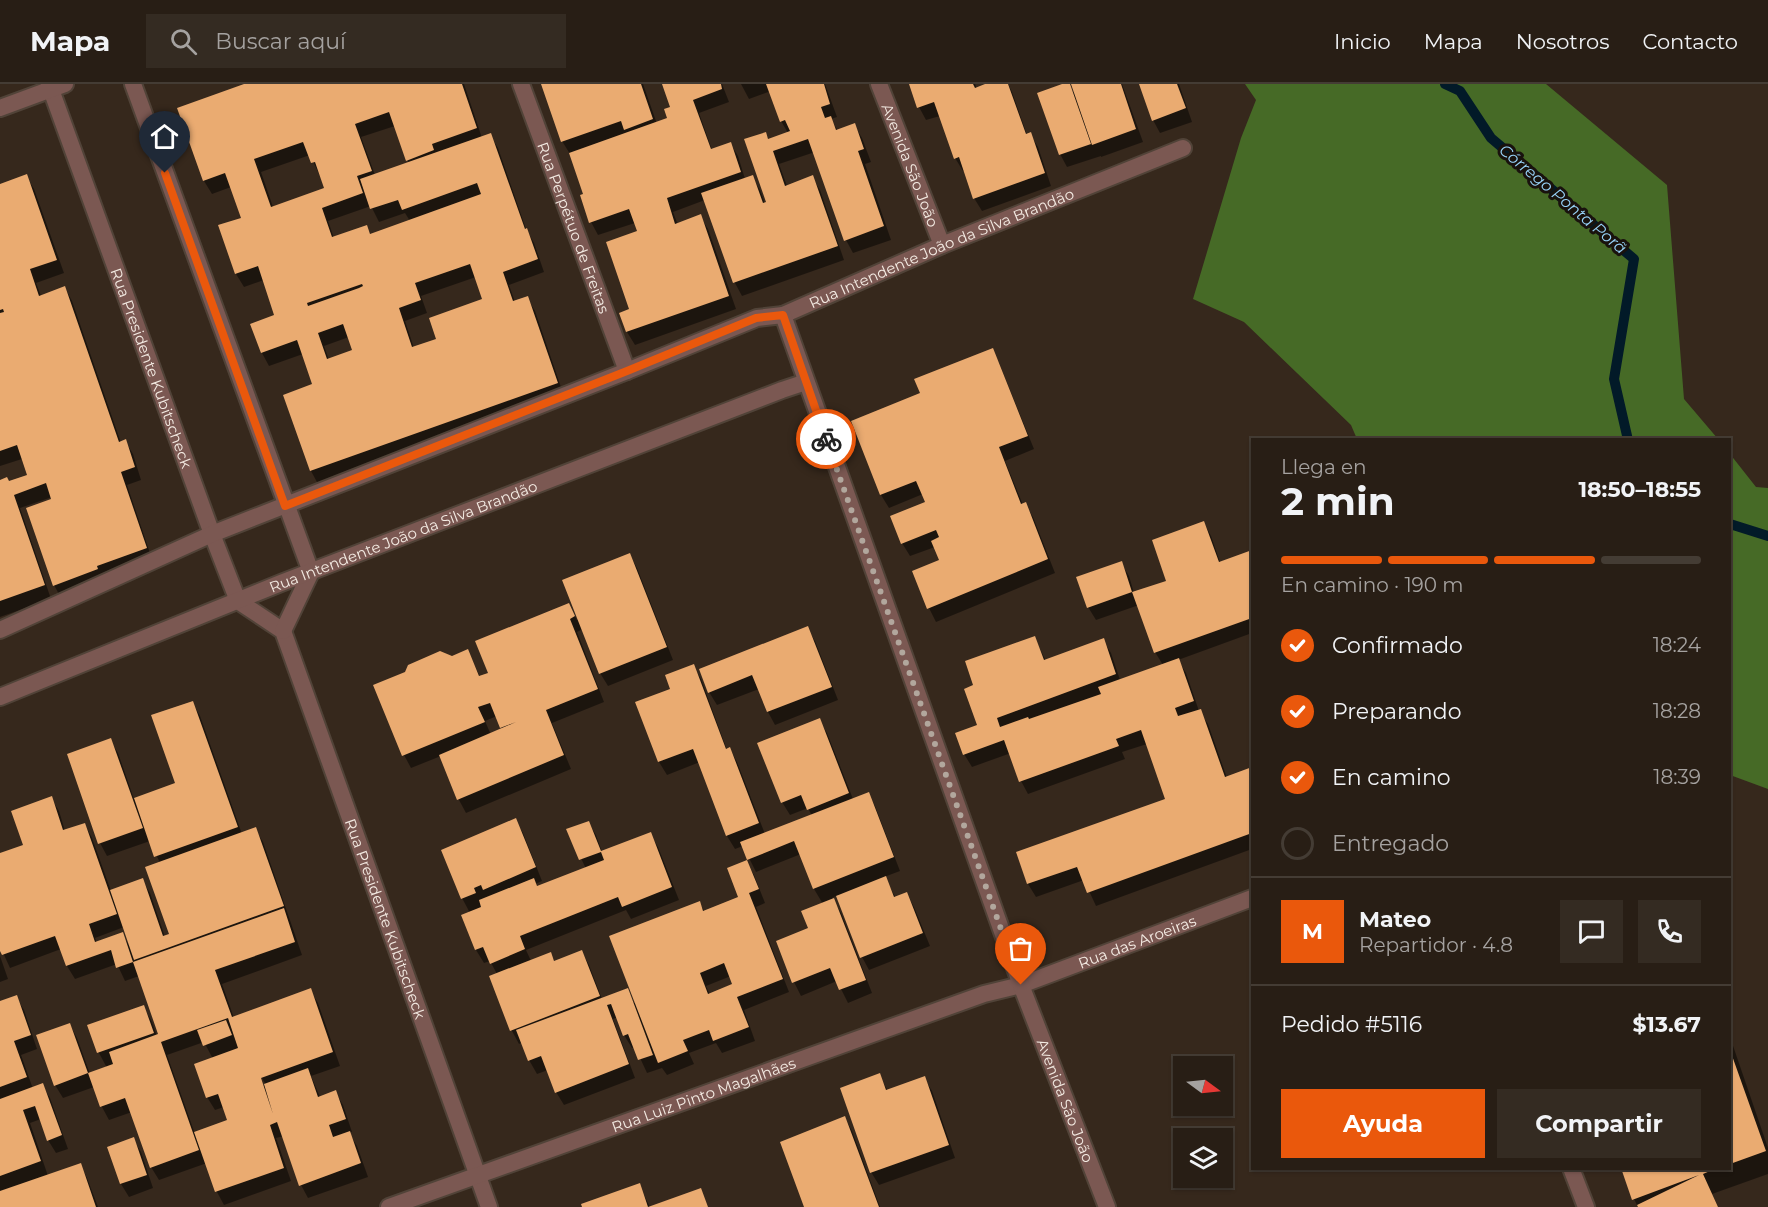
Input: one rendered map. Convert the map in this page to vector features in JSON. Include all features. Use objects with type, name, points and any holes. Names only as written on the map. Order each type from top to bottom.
[{"type":"street","points":[[133,84],[285,506],[311,572],[283,631],[238,601]]},
{"type":"street","name":"Rua Perpétuo de Freitas","points":[[521,84],[627,371]]},
{"type":"street","name":"Avenida São João","points":[[879,84],[942,245]]},
{"type":"street","points":[[0,108],[55,86]]},
{"type":"street","name":"Rua Presidente Kubitscheck","points":[[55,86],[212,534],[238,601]]},
{"type":"street","name":"Rua Intendente João da Silva Brandão","points":[[0,630],[212,534],[756,318],[783,315],[942,245],[1183,148]]},
{"type":"street","name":"Avenida São João","points":[[783,315],[1021,985],[1107,1207]]},
{"type":"street","name":"Rua Intendente João da Silva Brandão","points":[[0,697],[311,572],[806,382]]},
{"type":"street","name":"Rua Presidente Kubitscheck","points":[[283,631],[489,1207]]},
{"type":"street","name":"Rua das Aroeiras","points":[[1021,985],[1251,898]]},
{"type":"street","name":"Rua Luiz Pinto Magalhães","points":[[389,1207],[984,994],[1021,985]]},
{"type":"street","points":[[1572,1170],[1586,1207]]},
{"type":"green space","points":[[1245,84],[1546,84],[1667,185],[1684,399],[1717,438],[1357,438],[1351,425],[1244,322],[1193,299],[1241,138],[1256,100]]},
{"type":"green space","points":[[1731,455],[1756,487],[1768,488],[1768,789],[1731,775]]},
{"type":"building","points":[[244,84],[462,84],[477,128],[432,144],[434,150],[406,161],[389,112],[355,124],[372,171],[357,176],[363,193],[322,208],[332,237],[367,225],[370,234],[481,194],[477,183],[402,210],[398,200],[370,209],[360,179],[491,133],[538,259],[503,272],[513,301],[528,296],[558,383],[310,471],[283,395],[312,384],[297,340],[261,353],[250,324],[274,315],[258,266],[235,274],[218,225],[241,218],[225,173],[203,181],[177,108]],"holes":[[[303,142],[311,163],[315,162],[324,188],[271,207],[254,159]],[[470,264],[482,299],[429,318],[436,339],[412,347],[399,308],[421,300],[415,283]],[[362,284],[363,286],[308,306],[307,303]],[[343,324],[352,350],[327,359],[318,333]]]},
{"type":"building","points":[[541,84],[641,84],[653,119],[624,130],[621,121],[561,142]]},
{"type":"building","points":[[662,84],[721,84],[722,89],[693,100],[711,149],[731,142],[741,172],[667,198],[675,224],[701,214],[729,296],[626,332],[619,313],[629,309],[606,242],[637,231],[629,209],[589,223],[580,195],[583,194],[569,153],[667,118],[664,109],[670,107]]},
{"type":"building","points":[[766,84],[824,84],[830,104],[821,107],[825,118],[831,116],[836,130],[855,123],[864,149],[858,151],[884,226],[844,241],[808,139],[773,151],[785,186],[813,175],[838,246],[733,283],[701,193],[753,175],[763,203],[766,202],[744,139],[766,132],[768,139],[790,131],[785,120],[780,122]]},
{"type":"building","points":[[909,84],[973,84],[975,88],[985,84],[1008,84],[1026,134],[1031,132],[1045,173],[973,199],[959,157],[954,159],[934,102],[917,108]]},
{"type":"building","points":[[1062,84],[1070,84],[1091,144],[1059,155],[1037,93]]},
{"type":"building","points":[[1071,84],[1121,84],[1136,129],[1092,145]]},
{"type":"building","points":[[1139,84],[1177,84],[1186,108],[1152,121]]},
{"type":"building","points":[[27,174],[57,260],[30,269],[39,296],[65,286],[119,442],[126,439],[135,467],[121,472],[147,548],[97,566],[98,569],[53,586],[26,508],[51,499],[46,483],[14,495],[45,585],[0,601],[0,480],[7,477],[9,481],[27,475],[17,445],[0,451],[0,313],[4,312],[3,309],[0,310],[0,184]]},
{"type":"building","points":[[993,348],[1028,436],[999,447],[1021,504],[1026,502],[1048,559],[927,609],[912,571],[939,560],[931,541],[939,537],[936,530],[901,544],[890,516],[925,502],[916,481],[880,495],[851,421],[920,393],[914,379]]},
{"type":"building","points":[[1204,521],[1219,562],[1251,550],[1251,618],[1154,653],[1132,592],[1166,581],[1152,540]]},
{"type":"building","points":[[630,553],[667,647],[599,674],[562,580]]},
{"type":"building","points":[[1122,561],[1132,592],[1087,608],[1076,577]]},
{"type":"building","points":[[569,603],[575,616],[570,619],[598,689],[546,710],[564,755],[457,800],[439,755],[516,722],[500,728],[490,703],[478,707],[485,722],[402,756],[373,685],[405,672],[408,665],[440,651],[452,656],[468,649],[479,676],[488,673],[475,641]]},
{"type":"building","points":[[808,626],[832,687],[767,712],[752,675],[708,693],[699,669]]},
{"type":"building","points":[[1035,636],[1044,660],[1104,638],[1116,674],[997,718],[1000,727],[1101,694],[1098,687],[1179,658],[1194,701],[1175,708],[1178,716],[1201,709],[1225,777],[1251,767],[1251,833],[1087,893],[1077,867],[1027,884],[1016,852],[1165,799],[1141,730],[1116,739],[1119,746],[1019,782],[1004,740],[963,755],[955,733],[977,725],[964,689],[973,685],[965,661]]},
{"type":"building","points":[[694,664],[726,749],[730,747],[759,823],[726,836],[693,749],[658,762],[635,702],[670,689],[665,675]]},
{"type":"building","points":[[193,701],[238,827],[154,857],[134,798],[175,783],[151,715]]},
{"type":"building","points":[[820,718],[849,793],[807,810],[801,795],[781,803],[757,743]]},
{"type":"building","points":[[111,738],[143,828],[98,844],[67,754]]},
{"type":"building","points":[[869,792],[894,857],[813,889],[794,841],[747,860],[740,842]]},
{"type":"building","points":[[52,796],[63,830],[85,823],[117,914],[89,924],[95,942],[123,932],[133,962],[116,968],[111,950],[66,966],[55,936],[2,955],[0,951],[0,853],[23,845],[11,811]]},
{"type":"building","points":[[516,818],[536,867],[483,890],[481,885],[474,888],[476,893],[461,899],[441,850]]},
{"type":"building","points":[[589,821],[601,851],[651,832],[672,887],[622,907],[618,897],[520,936],[525,949],[490,964],[483,947],[475,950],[461,915],[481,907],[479,900],[534,878],[537,886],[604,860],[601,852],[579,860],[566,829]]},
{"type":"building","points":[[256,827],[284,906],[134,960],[110,890],[143,878],[163,936],[169,934],[145,867]]},
{"type":"building","points":[[747,860],[759,889],[749,893],[783,979],[737,997],[749,1027],[713,1041],[709,1030],[683,1040],[688,1051],[658,1063],[609,936],[700,901],[703,911],[738,897],[727,868]],"holes":[[[724,963],[732,984],[708,994],[700,973]]]},
{"type":"building","points":[[886,876],[894,897],[907,892],[923,933],[860,958],[836,896]]},
{"type":"building","points":[[834,898],[866,980],[839,990],[830,968],[792,983],[776,941],[808,928],[801,911]]},
{"type":"building","points":[[284,908],[295,942],[215,970],[232,1017],[311,988],[333,1052],[261,1078],[273,1114],[264,1084],[308,1068],[318,1097],[336,1090],[346,1119],[329,1125],[333,1137],[350,1131],[361,1163],[299,1186],[277,1122],[270,1125],[284,1168],[215,1192],[194,1132],[227,1120],[218,1094],[206,1098],[194,1064],[238,1048],[228,1018],[161,1042],[199,1150],[150,1168],[125,1098],[100,1107],[88,1073],[113,1064],[109,1052],[158,1034],[133,962]]},
{"type":"building","points":[[582,950],[600,996],[510,1031],[489,976],[551,952],[554,961]]},
{"type":"building","points":[[628,988],[653,1055],[638,1060],[628,1034],[623,1036],[611,1004],[607,1005],[629,1064],[555,1093],[541,1056],[528,1061],[516,1030]]},
{"type":"building","points":[[17,995],[31,1035],[14,1041],[27,1077],[0,1087],[0,1001]]},
{"type":"building","points":[[144,1005],[154,1033],[97,1053],[87,1025]]},
{"type":"building","points":[[226,1020],[232,1035],[203,1046],[197,1030]]},
{"type":"building","points":[[70,1023],[88,1073],[54,1086],[36,1035]]},
{"type":"building","points":[[1731,1053],[1766,1151],[1731,1164]]},
{"type":"building","points":[[880,1073],[886,1090],[925,1076],[949,1145],[870,1173],[840,1088]]},
{"type":"building","points":[[43,1083],[62,1135],[47,1141],[35,1106],[23,1110],[41,1161],[0,1176],[0,1099]]},
{"type":"building","points":[[845,1116],[879,1207],[804,1207],[780,1142]]},
{"type":"building","points":[[134,1137],[147,1175],[120,1184],[107,1147]]},
{"type":"building","points":[[81,1163],[96,1207],[0,1207],[0,1191]]},
{"type":"building","points":[[1622,1170],[1712,1170],[1703,1174],[1718,1207],[1638,1207],[1637,1205],[1699,1175],[1632,1200]]},
{"type":"building","points":[[640,1183],[648,1207],[582,1207],[581,1204]]},
{"type":"building","points":[[701,1188],[708,1207],[648,1207]]},
{"type":"waterway","name":"Córrego Ponta Porã","points":[[1445,84],[1460,91],[1491,138],[1634,259],[1614,379],[1628,438]]},
{"type":"waterway","name":"Córrego Ponta Porã","points":[[1731,524],[1768,536]]},
{"type":"way so far","points":[[826,439],[1021,985]]},
{"type":"route","points":[[165,173],[285,506],[756,318],[783,315],[826,439]]}]
